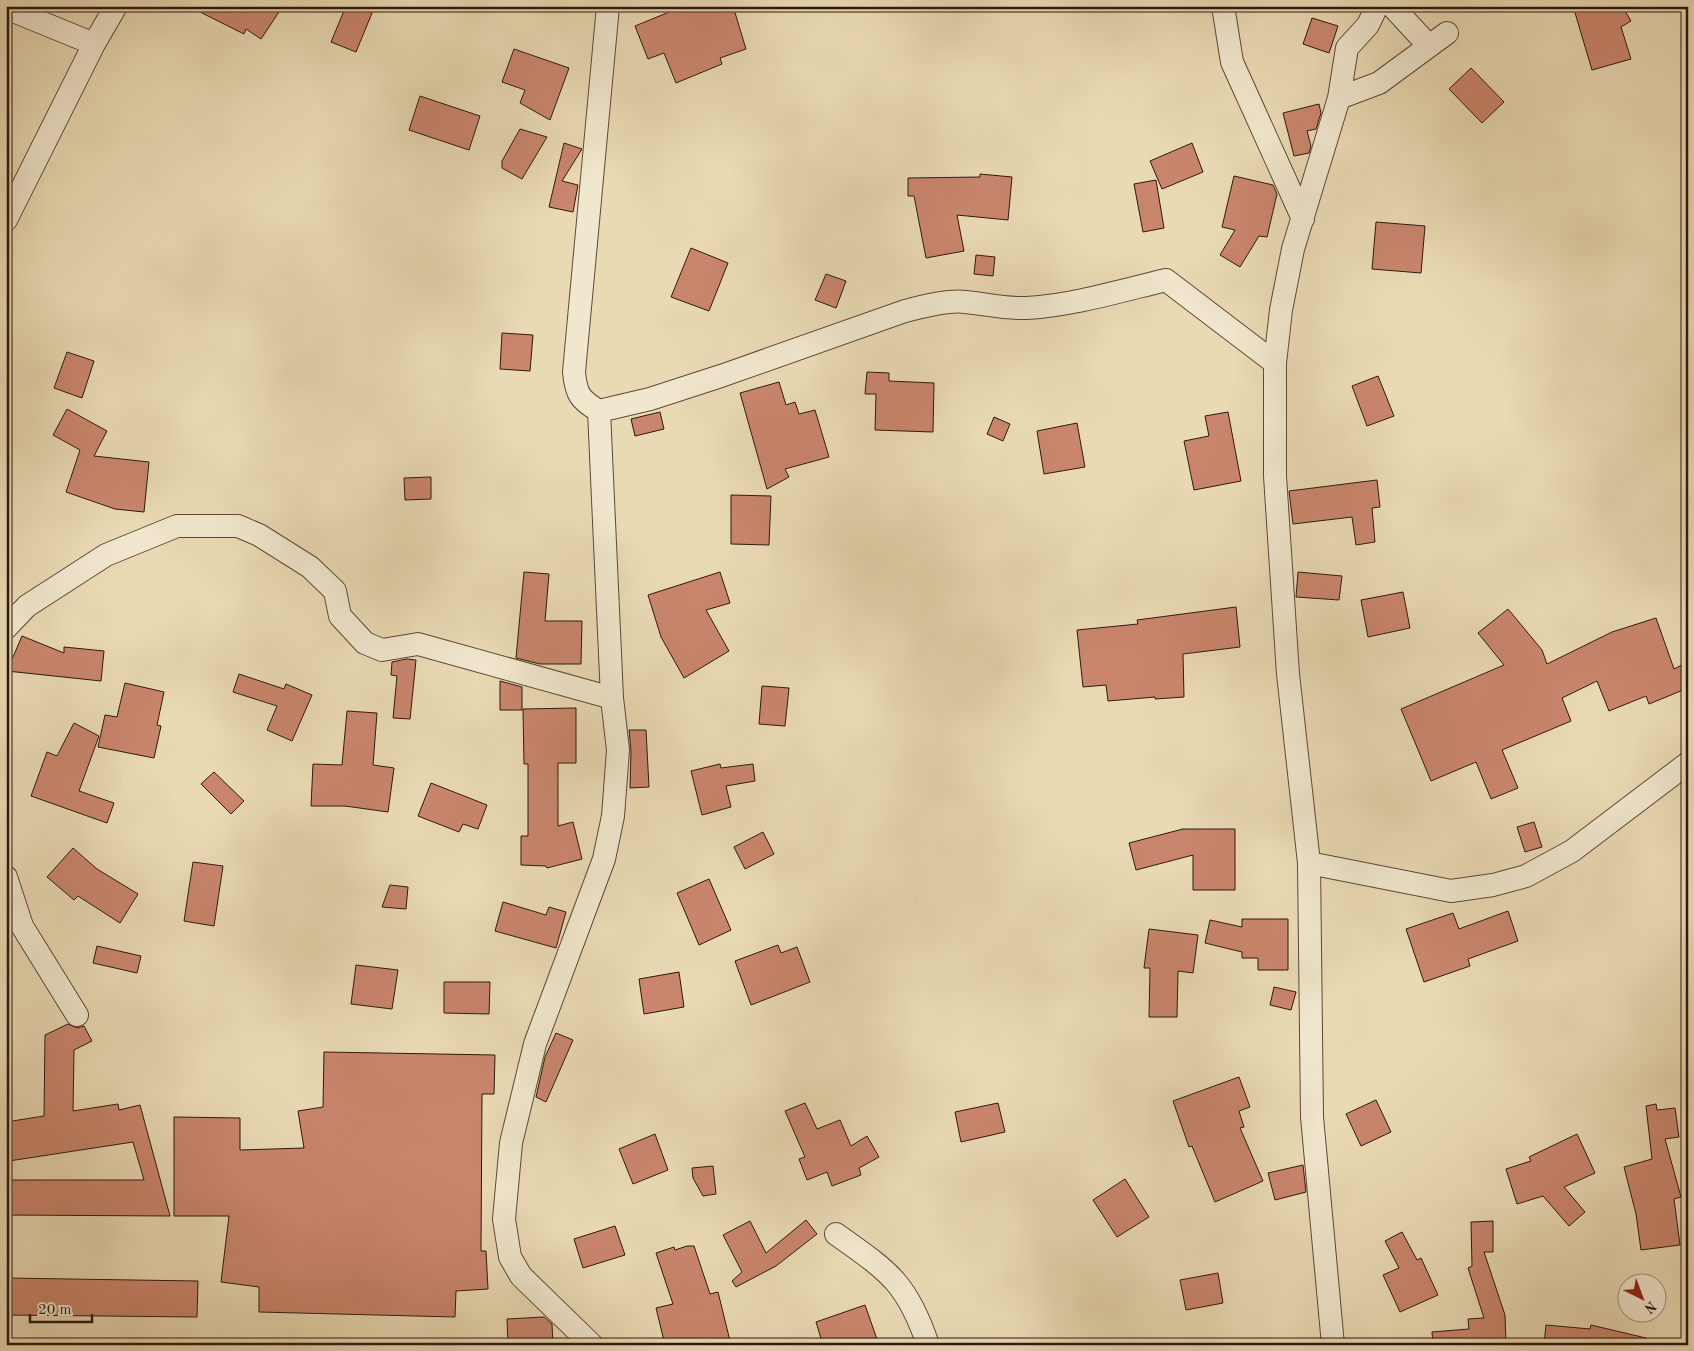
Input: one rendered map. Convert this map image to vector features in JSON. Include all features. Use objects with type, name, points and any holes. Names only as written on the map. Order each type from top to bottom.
[{"type":"street","points":[[6,220],[94,44],[116,6]]},
{"type":"street","points":[[608,6],[574,372],[575,387],[583,402],[599,411],[650,399],[905,311],[938,303],[965,302],[992,307],[1024,308],[1060,305],[1166,280],[1275,363]]},
{"type":"street","points":[[1223,6],[1232,62],[1303,219]]},
{"type":"street","points":[[1333,1345],[1312,1117],[1309,863],[1288,674],[1275,476],[1275,363],[1281,310],[1293,249],[1339,98],[1347,48],[1368,25],[1377,6]]},
{"type":"street","points":[[1392,6],[1429,46]]},
{"type":"street","points":[[6,8],[94,44]]},
{"type":"street","points":[[1339,98],[1379,83],[1447,33]]},
{"type":"street","points":[[592,1345],[521,1276],[510,1257],[504,1219],[511,1143],[535,1044],[604,859],[613,816],[618,750],[612,698],[599,411]]},
{"type":"street","points":[[6,628],[27,606],[106,555],[177,526],[238,526],[259,535],[310,567],[335,591],[340,616],[349,628],[365,643],[382,650],[418,644],[612,698]]},
{"type":"street","points":[[1309,863],[1451,891],[1493,885],[1526,876],[1572,851],[1688,763]]},
{"type":"street","points":[[6,877],[22,926],[77,1015]]},
{"type":"street","points":[[836,1234],[878,1264],[900,1285],[920,1319],[928,1345]]},
{"type":"building","points":[[188,6],[283,6],[261,39],[246,29],[244,34]]},
{"type":"building","points":[[346,6],[355,6],[372,13],[356,52],[331,42]]},
{"type":"building","points":[[684,6],[733,6],[746,49],[720,58],[722,64],[676,83],[664,53],[648,59],[635,26]]},
{"type":"building","points":[[1573,6],[1622,6],[1631,21],[1621,27],[1631,59],[1592,70]]},
{"type":"building","points":[[1312,18],[1338,26],[1329,53],[1303,44]]},
{"type":"building","points":[[514,49],[569,68],[550,120],[520,103],[525,90],[502,82]]},
{"type":"building","points":[[1471,68],[1504,102],[1482,123],[1449,89]]},
{"type":"building","points":[[420,96],[480,116],[469,150],[409,130]]},
{"type":"building","points":[[1319,104],[1321,113],[1316,129],[1307,131],[1311,146],[1309,153],[1294,156],[1283,113]]},
{"type":"building","points":[[520,129],[547,137],[522,179],[502,168],[502,161]]},
{"type":"building","points":[[564,143],[582,149],[562,181],[578,185],[573,212],[549,207]]},
{"type":"building","points":[[1192,143],[1203,172],[1162,189],[1150,161]]},
{"type":"building","points":[[980,174],[1012,177],[1008,220],[957,215],[964,251],[926,258],[914,196],[908,196],[908,178],[980,177]]},
{"type":"building","points":[[1234,176],[1273,185],[1277,194],[1267,237],[1259,236],[1240,267],[1220,255],[1235,230],[1222,227]]},
{"type":"building","points":[[1156,180],[1164,228],[1143,232],[1134,184]]},
{"type":"building","points":[[1376,222],[1425,226],[1421,273],[1372,269]]},
{"type":"building","points":[[691,248],[728,263],[709,311],[671,297]]},
{"type":"building","points":[[976,255],[995,257],[993,276],[974,274]]},
{"type":"building","points":[[826,274],[846,281],[836,308],[815,300]]},
{"type":"building","points":[[502,333],[533,335],[530,371],[500,369]]},
{"type":"building","points":[[67,352],[94,361],[82,398],[54,388]]},
{"type":"building","points":[[867,372],[889,373],[889,381],[934,383],[933,432],[875,430],[876,394],[865,394]]},
{"type":"building","points":[[1378,376],[1394,416],[1367,426],[1352,386]]},
{"type":"building","points":[[779,382],[786,405],[795,402],[799,414],[815,410],[829,457],[785,469],[789,477],[767,489],[740,393]]},
{"type":"building","points":[[67,409],[107,431],[94,456],[149,462],[144,512],[115,509],[66,492],[80,450],[53,435]]},
{"type":"building","points":[[660,412],[664,429],[635,436],[631,419]]},
{"type":"building","points":[[1228,412],[1241,481],[1194,490],[1184,441],[1209,436],[1205,416]]},
{"type":"building","points":[[994,417],[1010,424],[1003,441],[987,434]]},
{"type":"building","points":[[1077,423],[1085,467],[1044,474],[1037,431]]},
{"type":"building","points":[[431,477],[431,499],[405,500],[404,478]]},
{"type":"building","points":[[1377,480],[1380,507],[1372,508],[1375,542],[1356,545],[1352,517],[1293,524],[1289,491]]},
{"type":"building","points":[[731,495],[771,496],[769,545],[731,544]]},
{"type":"building","points":[[524,572],[549,574],[545,621],[582,621],[581,664],[540,664],[516,658]]},
{"type":"building","points":[[720,572],[730,603],[706,610],[729,651],[684,678],[661,637],[648,595]]},
{"type":"building","points":[[1298,572],[1342,576],[1339,600],[1296,597]]},
{"type":"building","points":[[1403,592],[1410,628],[1368,637],[1361,600]]},
{"type":"building","points":[[1236,607],[1240,647],[1183,654],[1184,697],[1155,699],[1155,697],[1108,701],[1106,685],[1083,687],[1077,630],[1138,624],[1137,620]]},
{"type":"building","points":[[1508,609],[1542,650],[1547,664],[1612,632],[1656,618],[1674,669],[1688,662],[1688,688],[1649,704],[1646,696],[1609,711],[1597,681],[1562,698],[1571,721],[1502,750],[1518,788],[1491,799],[1476,762],[1431,781],[1401,709],[1504,665],[1478,633]]},
{"type":"building","points":[[22,636],[64,653],[64,647],[104,651],[101,681],[7,671]]},
{"type":"building","points":[[407,659],[416,660],[410,719],[393,718],[397,676],[391,675],[392,662]]},
{"type":"building","points":[[239,674],[284,689],[286,684],[312,695],[292,741],[267,730],[277,706],[233,692]]},
{"type":"building","points":[[500,681],[522,687],[522,710],[500,710]]},
{"type":"building","points":[[125,683],[164,692],[157,725],[161,726],[154,758],[98,747],[105,715],[117,717]]},
{"type":"building","points":[[762,686],[789,688],[785,726],[759,724]]},
{"type":"building","points":[[576,708],[576,763],[558,763],[558,826],[573,822],[582,859],[547,868],[546,866],[521,865],[521,836],[528,836],[528,764],[524,764],[523,709]]},
{"type":"building","points":[[347,711],[377,713],[373,765],[394,768],[388,812],[345,806],[311,806],[313,764],[342,765]]},
{"type":"building","points":[[74,723],[99,736],[79,791],[114,803],[107,823],[31,796],[47,752],[57,756]]},
{"type":"building","points":[[629,730],[646,730],[649,787],[630,788],[631,751]]},
{"type":"building","points":[[720,764],[721,768],[753,764],[755,781],[726,786],[731,807],[702,815],[691,771]]},
{"type":"building","points":[[214,772],[244,801],[231,814],[201,784]]},
{"type":"building","points":[[431,783],[487,805],[478,829],[463,824],[459,832],[418,816]]},
{"type":"building","points":[[1534,822],[1542,847],[1525,852],[1517,827]]},
{"type":"building","points":[[1183,829],[1235,829],[1235,890],[1193,890],[1193,855],[1136,870],[1129,843]]},
{"type":"building","points":[[763,832],[774,854],[745,869],[734,847]]},
{"type":"building","points":[[73,848],[97,869],[138,894],[120,923],[78,896],[74,900],[47,877]]},
{"type":"building","points":[[193,862],[223,866],[214,926],[184,921]]},
{"type":"building","points":[[709,879],[731,930],[699,945],[677,893]]},
{"type":"building","points":[[390,885],[408,887],[406,909],[382,907]]},
{"type":"building","points":[[503,902],[546,915],[549,907],[566,912],[556,948],[495,931]]},
{"type":"building","points":[[1508,911],[1518,941],[1468,959],[1470,966],[1424,982],[1406,929],[1453,913],[1459,929]]},
{"type":"building","points":[[1242,919],[1288,919],[1288,970],[1258,970],[1258,958],[1242,958],[1242,952],[1205,943],[1210,920],[1242,927]]},
{"type":"building","points":[[1149,929],[1198,935],[1193,973],[1178,971],[1177,1017],[1149,1017],[1150,968],[1144,968]]},
{"type":"building","points":[[778,945],[781,953],[797,947],[810,982],[751,1005],[735,961]]},
{"type":"building","points":[[97,946],[141,956],[137,973],[93,963]]},
{"type":"building","points":[[356,965],[398,970],[392,1009],[351,1004]]},
{"type":"building","points":[[679,972],[684,1007],[644,1014],[639,979]]},
{"type":"building","points":[[444,982],[490,982],[489,1014],[444,1013]]},
{"type":"building","points":[[1274,987],[1296,992],[1291,1010],[1270,1005]]},
{"type":"building","points":[[68,1024],[77,1028],[84,1026],[92,1041],[74,1050],[73,1111],[118,1104],[119,1110],[140,1105],[170,1216],[6,1215],[6,1180],[144,1180],[133,1142],[9,1161],[6,1122],[44,1116],[45,1035]]},
{"type":"building","points":[[556,1033],[573,1040],[546,1102],[536,1097],[545,1057]]},
{"type":"building","points":[[324,1052],[495,1055],[494,1094],[482,1094],[481,1251],[486,1251],[488,1289],[456,1291],[455,1317],[259,1312],[259,1287],[221,1282],[229,1216],[174,1216],[174,1117],[240,1118],[240,1150],[304,1148],[298,1111],[323,1107]]},
{"type":"building","points":[[1239,1077],[1250,1107],[1239,1111],[1244,1127],[1240,1128],[1263,1181],[1215,1202],[1192,1146],[1189,1147],[1173,1101]]},
{"type":"building","points":[[1376,1100],[1391,1132],[1361,1146],[1346,1114]]},
{"type":"building","points":[[805,1103],[817,1129],[840,1120],[851,1146],[867,1136],[879,1157],[859,1168],[861,1175],[832,1186],[827,1172],[807,1180],[799,1159],[805,1157],[785,1111]]},
{"type":"building","points":[[998,1103],[1005,1132],[961,1142],[955,1112]]},
{"type":"building","points":[[1656,1104],[1657,1110],[1675,1108],[1679,1137],[1665,1139],[1681,1197],[1674,1199],[1680,1245],[1641,1250],[1636,1214],[1624,1167],[1652,1159],[1646,1106]]},
{"type":"building","points":[[655,1134],[668,1170],[633,1184],[619,1149]]},
{"type":"building","points":[[1577,1134],[1595,1173],[1564,1187],[1585,1212],[1569,1226],[1543,1196],[1517,1204],[1506,1169],[1531,1161],[1529,1157]]},
{"type":"building","points":[[1303,1165],[1306,1192],[1275,1200],[1268,1173]]},
{"type":"building","points":[[713,1166],[716,1194],[703,1196],[693,1178],[692,1168]]},
{"type":"building","points":[[1125,1179],[1149,1217],[1117,1237],[1093,1200]]},
{"type":"building","points":[[806,1220],[817,1234],[776,1266],[736,1287],[732,1281],[742,1272],[723,1235],[750,1221],[766,1253]]},
{"type":"building","points":[[1493,1221],[1493,1252],[1484,1252],[1505,1315],[1506,1345],[1433,1345],[1432,1332],[1469,1329],[1468,1319],[1484,1318],[1468,1268],[1472,1266],[1471,1222]]},
{"type":"building","points":[[615,1226],[625,1255],[583,1268],[574,1239]]},
{"type":"building","points":[[1402,1232],[1417,1260],[1421,1258],[1438,1295],[1400,1312],[1383,1275],[1399,1268],[1385,1241]]},
{"type":"building","points":[[694,1246],[710,1294],[718,1292],[731,1345],[665,1345],[656,1308],[673,1304],[656,1253],[674,1247],[675,1250]]},
{"type":"building","points":[[1218,1273],[1223,1303],[1186,1310],[1180,1280]]},
{"type":"building","points":[[6,1278],[198,1281],[197,1317],[6,1315]]},
{"type":"building","points":[[865,1305],[879,1345],[823,1345],[816,1322]]},
{"type":"building","points":[[544,1317],[552,1324],[553,1345],[508,1345],[507,1319]]},
{"type":"building","points":[[1546,1325],[1590,1329],[1591,1325],[1646,1338],[1645,1345],[1544,1345]]}]
